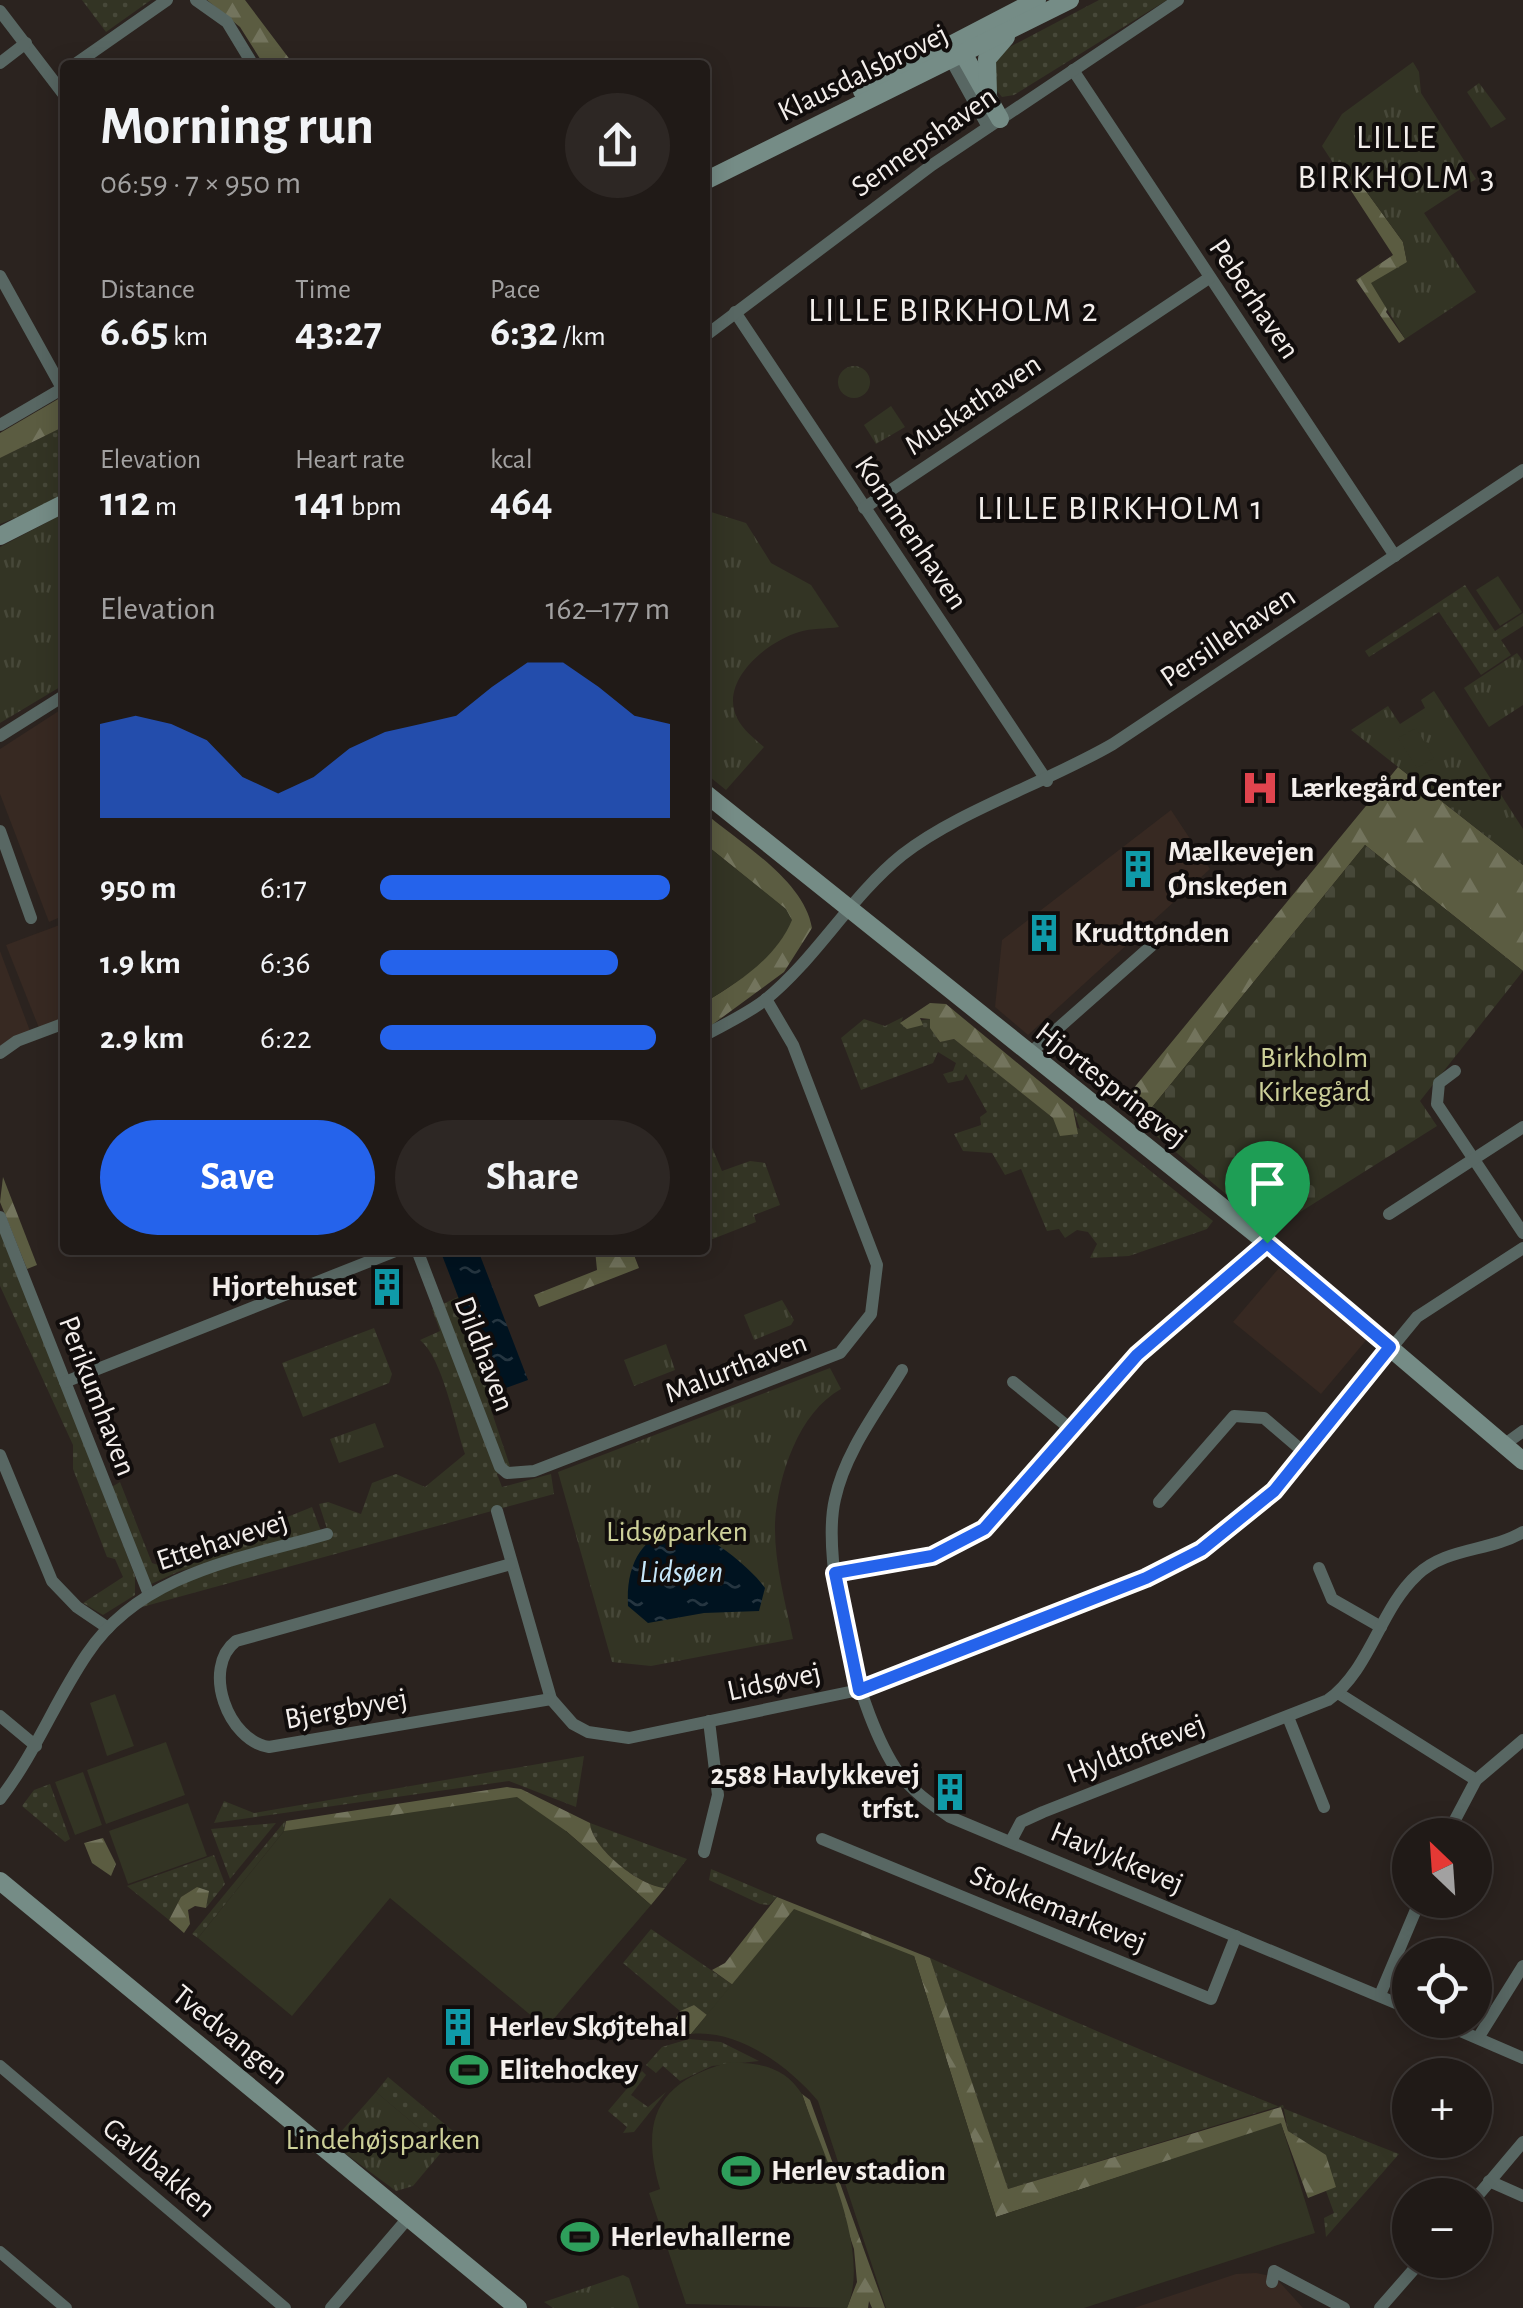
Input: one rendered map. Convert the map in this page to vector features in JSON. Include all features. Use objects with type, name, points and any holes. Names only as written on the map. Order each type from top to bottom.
[{"type":"street","points":[[81,60],[166,0]]},
{"type":"street","points":[[196,0],[227,22],[250,60]]},
{"type":"street","name":"Klausdalsbrovej","points":[[957,52],[1037,0]]},
{"type":"street","name":"Klausdalsbrovej","points":[[710,178],[957,52],[1070,0]]},
{"type":"street","name":"Sennepshaven","points":[[710,332],[993,117],[1073,70],[1178,0]]},
{"type":"street","points":[[0,11],[60,76]]},
{"type":"street","points":[[993,117],[987,59],[1014,28]]},
{"type":"street","points":[[0,63],[26,43]]},
{"type":"street","points":[[957,52],[993,117]]},
{"type":"street","name":"Peberhaven","points":[[1073,70],[1395,556]]},
{"type":"street","points":[[0,276],[60,380]]},
{"type":"street","name":"Muskathaven","points":[[864,508],[1210,278]]},
{"type":"street","name":"Kommenhaven","points":[[735,312],[1047,781]]},
{"type":"street","points":[[0,425],[60,389]]},
{"type":"street","name":"Persillehaven","points":[[848,907],[890,864],[950,825],[1047,781],[1112,744],[1523,470]]},
{"type":"street","points":[[0,533],[60,505]]},
{"type":"street","points":[[0,736],[60,698]]},
{"type":"street","name":"Hjortespringvej","points":[[710,798],[1267,1243],[1523,1461]]},
{"type":"street","points":[[0,831],[31,918]]},
{"type":"street","points":[[710,1032],[766,999],[848,907]]},
{"type":"street","points":[[1029,1054],[1166,932]]},
{"type":"street","name":"Malurthaven","points":[[507,1474],[526,1474],[826,1361],[864,1329],[876,1298],[877,1265],[803,1069],[766,999]]},
{"type":"street","points":[[0,1053],[18,1041],[60,1026]]},
{"type":"street","points":[[1455,1070],[1438,1083],[1435,1098],[1523,1233]]},
{"type":"street","points":[[1388,1214],[1523,1127]]},
{"type":"street","name":"Perikumhaven","points":[[0,1217],[148,1592]]},
{"type":"street","points":[[835,1573],[932,1556],[968,1540],[999,1516],[1137,1355],[1267,1243]]},
{"type":"street","name":"Lidsøvej","points":[[551,1699],[573,1724],[612,1738],[859,1690],[1174,1565],[1252,1512],[1306,1454],[1417,1318],[1523,1248]]},
{"type":"street","points":[[64,1382],[385,1255]]},
{"type":"street","name":"Dildhaven","points":[[419,1255],[500,1466],[507,1474]]},
{"type":"street","name":"Havlykkevej","points":[[902,1370],[841,1478],[831,1522],[835,1573],[859,1690],[886,1754],[923,1798],[950,1816],[1392,2001]]},
{"type":"street","points":[[1013,1382],[1073,1431]]},
{"type":"street","points":[[1158,1502],[1234,1416],[1264,1418],[1306,1454]]},
{"type":"street","points":[[1504,1444],[1523,1432]]},
{"type":"street","points":[[0,1455],[52,1581],[62,1595],[108,1628]]},
{"type":"street","points":[[497,1511],[551,1699]]},
{"type":"street","points":[[1476,1780],[1338,1694],[1408,1584],[1429,1564],[1523,1532]]},
{"type":"street","name":"Ettehavevej","points":[[0,1799],[36,1746],[87,1654],[108,1628],[148,1592],[179,1578],[327,1534]]},
{"type":"street","name":"Bjergbyvej","points":[[511,1564],[236,1640],[226,1649],[218,1676],[242,1736],[252,1745],[269,1747],[551,1699]]},
{"type":"street","points":[[1320,1568],[1332,1599],[1381,1627]]},
{"type":"street","name":"Hyldtoftevej","points":[[1012,1840],[1021,1822],[1043,1812],[1338,1694]]},
{"type":"street","points":[[0,1716],[36,1746]]},
{"type":"street","points":[[1288,1717],[1324,1807]]},
{"type":"street","name":"Lidsøvej","points":[[704,1852],[718,1795],[709,1721]]},
{"type":"street","points":[[1456,1818],[1476,1780],[1523,1740]]},
{"type":"street","name":"Stokkemarkevej","points":[[822,1839],[1211,2000],[1236,1936]]},
{"type":"street","name":"Tvedvangen","points":[[0,1881],[518,2308]]},
{"type":"street","points":[[1380,1995],[1412,1918]]},
{"type":"street","points":[[1492,2016],[1523,1966]]},
{"type":"street","points":[[1478,2038],[1523,2058]]},
{"type":"street","name":"Gavlbakken","points":[[0,2066],[285,2308]]},
{"type":"street","points":[[1492,2178],[1523,2142]]},
{"type":"street","points":[[1492,2182],[1523,2196]]},
{"type":"street","points":[[332,2308],[409,2217]]},
{"type":"street","points":[[0,2252],[66,2308]]},
{"type":"street","points":[[1272,2282],[1274,2271],[1344,2308]]},
{"type":"street","points":[[1380,2308],[1406,2278]]},
{"type":"shaded area","points":[[60,710],[60,917],[49,922],[0,794],[0,749]]},
{"type":"shaded area","points":[[1171,810],[1210,869],[1028,1035],[995,1007],[1002,940]]},
{"type":"shaded area","points":[[60,925],[60,1019],[39,1028],[6,945]]},
{"type":"shaded area","points":[[0,951],[30,1031],[0,1048]]},
{"type":"shaded area","points":[[1279,1268],[1368,1338],[1321,1394],[1233,1322]]},
{"type":"shaded area","points":[[1236,2274],[1275,2277],[1303,2308],[1134,2308]]},
{"type":"green space","points":[[82,0],[151,0],[106,32]]},
{"type":"green space","points":[[207,0],[245,0],[290,60],[261,60],[240,27]]},
{"type":"green space","points":[[1099,0],[1167,0],[1014,95],[1002,97],[991,84],[993,62],[1002,51]]},
{"type":"green space","points":[[1413,62],[1419,72],[1421,93],[1476,179],[1424,213],[1476,292],[1405,339],[1371,283],[1407,262],[1403,242],[1358,180],[1348,186],[1322,146],[1342,114]]},
{"type":"green space","points":[[1479,83],[1506,119],[1491,128],[1467,92]]},
{"type":"green space","points":[[1358,180],[1403,242],[1407,262],[1386,312],[1405,339],[1399,343],[1356,280],[1393,255],[1348,186]]},
{"type":"green space","points":[[854,366],[865,371],[870,382],[865,393],[854,398],[843,393],[838,382],[843,371]]},
{"type":"green space","points":[[60,398],[60,428],[0,458],[0,433]]},
{"type":"green space","points":[[891,406],[905,427],[876,444],[864,425]]},
{"type":"green space","points":[[60,428],[60,500],[0,524],[0,458]]},
{"type":"green space","points":[[710,513],[746,523],[771,563],[811,585],[839,627],[786,637],[760,654],[740,677],[734,690],[737,718],[764,747],[726,790],[710,777]]},
{"type":"green space","points":[[60,516],[60,687],[0,723],[0,547]]},
{"type":"green space","points":[[1498,576],[1522,612],[1500,626],[1476,590]]},
{"type":"green space","points":[[1465,585],[1495,631],[1523,613],[1523,626],[1501,640],[1511,655],[1481,675],[1439,612],[1369,657],[1365,651]]},
{"type":"green space","points":[[1517,653],[1523,661],[1523,705],[1489,727],[1464,688]]},
{"type":"green space","points":[[1434,691],[1523,829],[1523,865],[1351,730],[1388,706],[1400,724],[1425,708],[1421,700]]},
{"type":"green space","points":[[1416,728],[1434,758],[1417,768],[1398,738]]},
{"type":"green space","points":[[1398,767],[1523,865],[1523,971],[1365,845],[1140,1122],[1119,1106]]},
{"type":"green space","points":[[710,817],[784,879],[807,911],[812,928],[784,972],[710,1026],[710,999],[754,967],[774,946],[791,921],[785,909],[710,848]]},
{"type":"green space","name":"Birkholm Kirkegård","points":[[1365,845],[1523,971],[1420,1101],[1437,1126],[1270,1231],[1140,1122]]},
{"type":"green space","points":[[710,848],[786,909],[792,920],[776,946],[743,977],[710,999]]},
{"type":"green space","points":[[930,1003],[946,1004],[1073,1109],[1078,1134],[1060,1136],[1053,1118],[954,1039],[940,1042],[930,1028],[930,1019],[920,1018],[923,1025],[907,1029],[900,1023]]},
{"type":"green space","points":[[903,1017],[901,1023],[930,1019],[939,1042],[954,1039],[1053,1118],[1080,1129],[1073,1109],[1213,1221],[1207,1229],[1129,1256],[1090,1258],[1097,1244],[1088,1232],[1077,1230],[1065,1238],[1059,1229],[1047,1231],[1021,1169],[1005,1175],[992,1153],[963,1151],[954,1134],[981,1125],[980,1117],[987,1112],[966,1074],[963,1080],[948,1083],[943,1074],[953,1071],[956,1063],[938,1052],[933,1063],[861,1090],[841,1038],[864,1019],[885,1026]]},
{"type":"green space","points":[[710,1143],[722,1171],[750,1161],[765,1163],[780,1205],[754,1215],[756,1222],[710,1240]]},
{"type":"green space","points":[[3,1177],[37,1265],[27,1269],[0,1202]]},
{"type":"green space","points":[[0,1227],[135,1576],[135,1595],[103,1615],[83,1603],[123,1577],[115,1559],[107,1557],[73,1469],[73,1445],[0,1286]]},
{"type":"green space","points":[[596,1255],[634,1255],[639,1268],[539,1307],[534,1295],[597,1270]]},
{"type":"green space","points":[[458,1297],[495,1392],[486,1395],[511,1469],[497,1474],[502,1487],[551,1474],[554,1494],[142,1607],[179,1581],[329,1535],[319,1504],[328,1502],[361,1514],[372,1483],[396,1474],[425,1487],[465,1454],[441,1376],[420,1340],[440,1331],[432,1309]]},
{"type":"green space","points":[[782,1300],[794,1320],[791,1325],[754,1340],[744,1315]]},
{"type":"green space","points":[[374,1328],[392,1374],[389,1383],[303,1417],[282,1363]]},
{"type":"green space","points":[[666,1344],[675,1370],[634,1386],[624,1360]]},
{"type":"green space","name":"Lidsøparken","points":[[830,1368],[841,1389],[826,1399],[802,1429],[786,1466],[777,1504],[776,1552],[793,1639],[651,1666],[612,1662],[558,1472]]},
{"type":"green space","points":[[375,1423],[384,1447],[339,1463],[330,1439]]},
{"type":"green space","points":[[120,1482],[152,1563],[164,1567],[312,1507],[321,1531],[180,1571],[149,1585],[110,1488]]},
{"type":"green space","points":[[115,1694],[134,1746],[107,1756],[90,1703]]},
{"type":"green space","points":[[166,1742],[185,1795],[106,1824],[87,1770]]},
{"type":"green space","points":[[584,1756],[576,1807],[509,1781],[214,1823],[224,1801],[254,1813]]},
{"type":"green space","points":[[83,1772],[102,1825],[75,1835],[55,1782]]},
{"type":"green space","points":[[50,1784],[70,1839],[65,1842],[22,1806],[34,1790]]},
{"type":"green space","points":[[507,1787],[521,1789],[590,1823],[599,1844],[619,1864],[643,1881],[665,1888],[651,1905],[566,1831],[284,1831],[286,1821]]},
{"type":"green space","points":[[517,1797],[566,1831],[651,1905],[546,2028],[390,1898],[292,2016],[198,1938],[284,1831]]},
{"type":"green space","points":[[188,1803],[207,1856],[128,1884],[109,1831]]},
{"type":"green space","points":[[285,1821],[284,1831],[198,1938],[192,1934]]},
{"type":"green space","points":[[276,1823],[230,1879],[211,1829]]},
{"type":"green space","points":[[590,1823],[687,1859],[665,1888],[655,1886],[608,1854]]},
{"type":"green space","points":[[103,1838],[116,1864],[111,1876],[92,1863],[84,1843]]},
{"type":"green space","points":[[214,1855],[225,1884],[206,1908],[208,1898],[197,1887],[181,1897],[169,1920],[127,1886]]},
{"type":"green space","points":[[711,1869],[777,1897],[769,1905],[760,1904],[709,1880]]},
{"type":"green space","points":[[197,1887],[209,1891],[206,1908],[195,1906],[188,1910],[190,1924],[184,1933],[169,1920],[181,1897]]},
{"type":"green space","points":[[777,1897],[930,1958],[1008,2189],[1281,2107],[1288,2131],[1326,2155],[1336,2187],[1308,2198],[1281,2124],[996,2217],[914,1956],[756,1957],[733,1985],[712,1970],[725,1963]]},
{"type":"green space","points":[[794,1909],[914,1956],[996,2217],[1281,2123],[1315,2233],[1084,2308],[886,2308],[818,2101],[793,2075],[761,2052],[727,2037],[691,2034]]},
{"type":"green space","points":[[651,1929],[733,1985],[707,2015],[694,2005],[680,2011],[623,1963]]},
{"type":"green space","points":[[930,1958],[1104,2034],[1278,2106],[1008,2189]]},
{"type":"green space","points":[[694,2005],[707,2015],[691,2034],[668,2034],[680,2011]]},
{"type":"green space","points":[[689,2039],[721,2042],[759,2061],[712,2066],[680,2081],[663,2066],[656,2073],[646,2065],[662,2047]]},
{"type":"green space","name":"Herlev stadion","points":[[727,2063],[749,2063],[779,2072],[802,2094],[849,2230],[853,2285],[847,2308],[686,2304],[649,2193],[660,2189],[652,2144],[654,2125],[659,2108],[684,2081]]},
{"type":"green space","points":[[642,2071],[646,2075],[631,2095],[648,2107],[666,2092],[634,2132],[623,2133],[627,2127],[608,2111]]},
{"type":"green space","points":[[388,2077],[453,2131],[439,2145],[376,2092]]},
{"type":"green space","name":"Lindehøjsparken","points":[[376,2092],[444,2149],[413,2186],[396,2191],[331,2143]]},
{"type":"green space","points":[[802,2094],[810,2100],[885,2308],[872,2308],[869,2301],[868,2308],[847,2308],[857,2282],[854,2249]]},
{"type":"green space","points":[[1284,2109],[1392,2151],[1392,2158],[1395,2158],[1326,2237],[1324,2218],[1334,2213],[1326,2191],[1336,2186],[1288,2131]]},
{"type":"green space","points":[[623,2275],[629,2278],[639,2308],[553,2308],[544,2302]]},
{"type":"water","points":[[442,1255],[480,1255],[528,1380],[495,1392]]},
{"type":"water","name":"Lidsøen","points":[[682,1525],[728,1552],[758,1579],[765,1588],[759,1611],[704,1613],[648,1623],[628,1606],[630,1578],[638,1554],[656,1537]]},
{"type":"place","name":"Lærkegård Center","points":[[1260,788]]},
{"type":"place","name":"Mælkevejen Ønskeøen","points":[[1138,869]]},
{"type":"place","name":"Krudttønden","points":[[1044,933]]},
{"type":"place","name":"Hjortehuset","points":[[387,1287]]},
{"type":"place","name":"2588 Havlykkevej trfst.","points":[[950,1792]]},
{"type":"place","name":"Herlev Skøjtehal","points":[[458,2027]]},
{"type":"place","name":"Elitehockey","points":[[469,2070]]},
{"type":"place","name":"Herlev stadion","points":[[741,2171]]},
{"type":"place","name":"Herlevhallerne","points":[[580,2237]]},
{"type":"district","name":"LILLE BIRKHOLM 3","points":[[1397,157]]},
{"type":"district","name":"LILLE BIRKHOLM 2","points":[[954,310]]},
{"type":"district","name":"LILLE BIRKHOLM 1","points":[[1121,508]]},
{"type":"route","points":[[1267,1243],[1390,1347],[1274,1491],[1228,1532],[1174,1565],[859,1690],[835,1573],[932,1556],[984,1529],[1137,1355],[1267,1243]]}]
